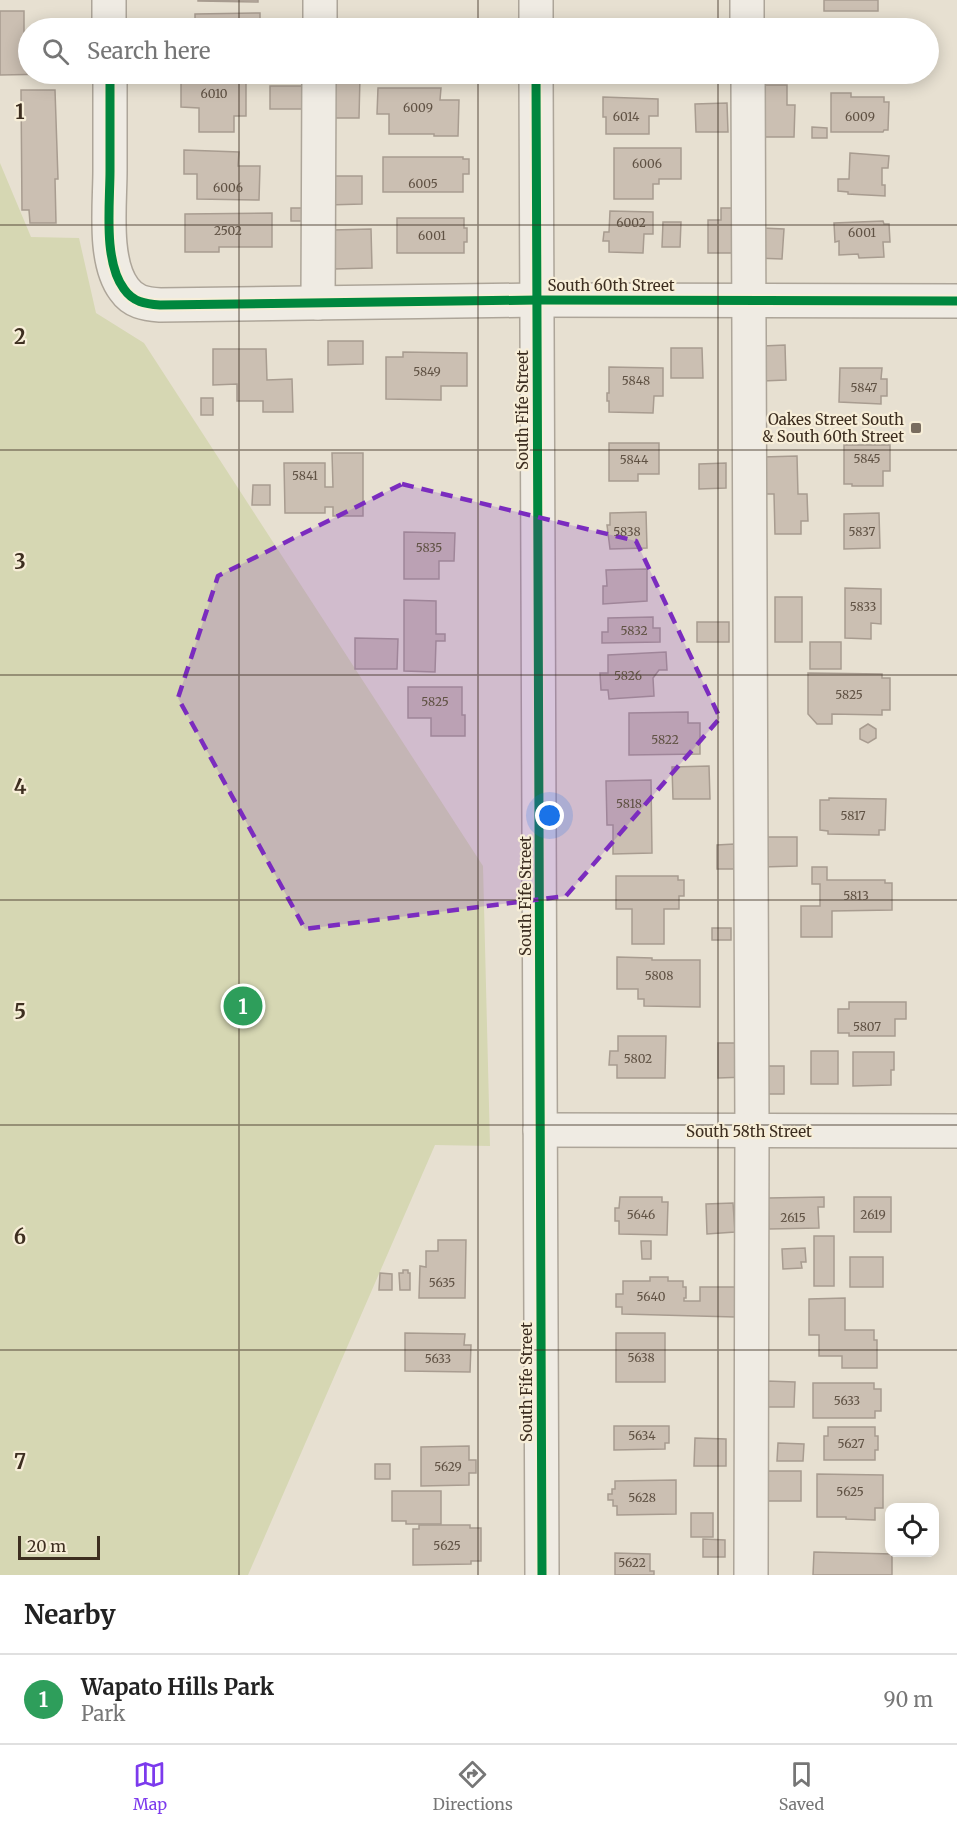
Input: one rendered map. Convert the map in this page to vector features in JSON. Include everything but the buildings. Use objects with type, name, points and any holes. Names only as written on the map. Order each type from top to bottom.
[{"type":"street","points":[[109,0],[110,18]]},
{"type":"street","points":[[320,0],[320,18]]},
{"type":"street","points":[[536,0],[536,18]]},
{"type":"street","points":[[747,0],[747,18]]},
{"type":"street","name":"South 60th Street","points":[[110,84],[111,242],[116,273],[125,291],[135,300],[147,304],[537,300],[957,301]]},
{"type":"street","points":[[318,303],[319,84]]},
{"type":"street","name":"South Fife Street","points":[[536,84],[542,1575]]},
{"type":"street","points":[[748,84],[752,1130],[751,1575]]},
{"type":"street","name":"South 58th Street","points":[[540,1130],[957,1131]]},
{"type":"highlighted area","points":[[402,484],[636,541],[720,718],[566,896],[305,929],[178,698],[218,576]]},
{"type":"green space","points":[[0,163],[31,237],[79,238],[96,313],[144,343],[483,866],[490,1146],[435,1145],[248,1575],[0,1575]]},
{"type":"cycle path","points":[[110,84],[110,248],[117,277],[124,289],[135,300],[144,303],[160,305],[537,300],[957,301]]},
{"type":"cycle path","points":[[536,84],[542,1575]]},
{"type":"place","name":"Oakes Street South & South 60th Street","points":[[916,428]]},
{"type":"place","name":"Wapato Hills Park","points":[[243,1006]]}]
